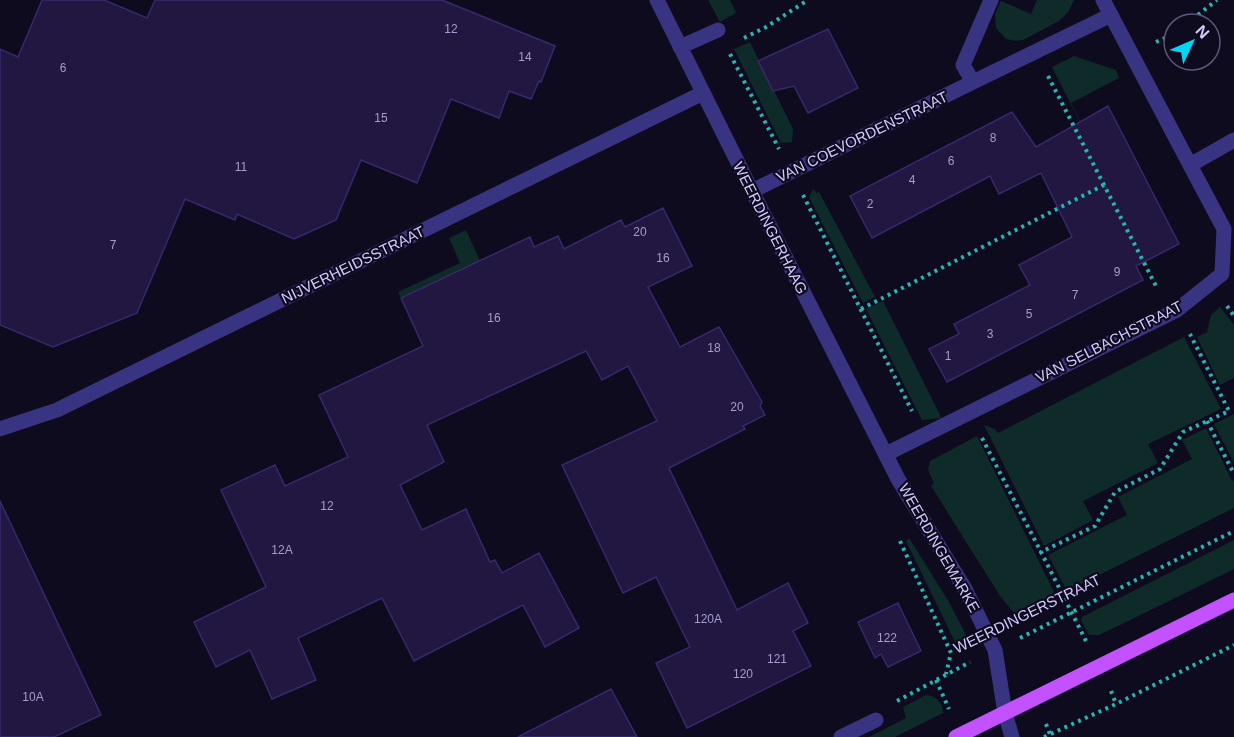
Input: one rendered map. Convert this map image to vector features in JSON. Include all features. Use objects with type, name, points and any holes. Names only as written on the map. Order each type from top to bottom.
[{"type":"main road","points":[[956,737],[1234,600]]},
{"type":"street","name":"WEERDINGERHAAG","points":[[657,0],[886,454]]},
{"type":"street","points":[[972,82],[963,64],[991,0]]},
{"type":"street","name":"VAN SELBACHSTRAAT","points":[[886,454],[1173,312],[1222,274],[1224,229],[1103,0]]},
{"type":"street","name":"VAN COEVORDENSTRAAT","points":[[752,191],[1111,15]]},
{"type":"street","points":[[680,47],[718,30]]},
{"type":"street","name":"NIJVERHEIDSSTRAAT","points":[[0,429],[57,410],[702,93]]},
{"type":"street","points":[[1190,165],[1234,140]]},
{"type":"street","name":"WEERDINGEMARKE","points":[[886,454],[909,498],[965,589],[995,650],[1005,713],[1012,737]]},
{"type":"street","points":[[841,737],[876,720]]},
{"type":"path","points":[[726,46],[766,27],[808,0]]},
{"type":"path","points":[[1202,12],[1217,0]]},
{"type":"path","points":[[718,30],[924,435]]},
{"type":"path","points":[[1035,51],[1104,185],[1229,411],[1183,432],[1160,469],[1114,492],[1095,526],[1041,552]]},
{"type":"path","points":[[861,309],[1104,185]]},
{"type":"path","points":[[969,413],[1116,704]]},
{"type":"path","points":[[1207,421],[1234,474]]},
{"type":"path","name":"WEERDINGERSTRAAT","points":[[876,720],[894,702],[1234,531]]},
{"type":"path","points":[[898,537],[951,653],[946,675]]},
{"type":"path","points":[[1044,737],[1234,645]]},
{"type":"green space","points":[[708,0],[730,0],[736,13],[720,22]]},
{"type":"green space","points":[[1037,0],[1074,0],[1068,12],[1059,21],[1023,40],[1006,39],[996,28],[995,14],[1001,1],[1031,14]]},
{"type":"green space","points":[[750,42],[793,129],[792,142],[781,143],[734,49]]},
{"type":"green space","points":[[1074,56],[1116,70],[1119,78],[1071,103],[1149,258],[1052,67]]},
{"type":"green space","points":[[813,189],[819,192],[875,297],[863,303],[809,197]]},
{"type":"green space","points":[[466,230],[480,261],[401,298],[398,292],[460,263],[449,238]]},
{"type":"green space","points":[[883,301],[941,418],[922,420],[866,309]]},
{"type":"green space","points":[[1220,307],[1234,325],[1234,378],[1220,385],[1197,337],[1207,332],[1211,315]]},
{"type":"green space","points":[[1184,337],[1221,409],[1148,444],[1158,463],[1083,501],[1093,520],[1044,546],[984,425],[995,429],[998,433]]},
{"type":"green space","points":[[1234,414],[1234,463],[1214,424]]},
{"type":"green space","points":[[1206,428],[1232,481],[1234,480],[1234,508],[1067,591],[1048,555],[1127,515],[1118,497],[1192,459],[1182,440]]},
{"type":"green space","points":[[977,436],[1056,596],[1015,614],[1000,596],[931,486],[934,483],[928,470],[930,461]]},
{"type":"green space","points":[[909,538],[949,602],[967,637],[960,642],[955,642],[906,541]]},
{"type":"green space","points":[[1234,540],[1234,569],[1099,635],[1089,635],[1081,620],[1082,617]]},
{"type":"green space","points":[[926,695],[938,701],[943,713],[895,737],[869,737],[906,718],[903,707]]},
{"type":"building","points":[[42,0],[104,0],[147,18],[155,0],[442,0],[555,46],[541,82],[539,81],[531,99],[509,91],[499,118],[451,99],[417,183],[361,160],[336,220],[294,239],[237,214],[235,220],[185,199],[137,313],[53,347],[0,325],[0,49],[18,57]]},
{"type":"building","points":[[828,29],[858,88],[808,113],[794,86],[773,91],[758,61]]},
{"type":"building","points":[[1108,106],[1179,244],[1136,266],[1143,280],[947,382],[929,349],[959,334],[954,324],[1030,285],[1019,265],[1072,237],[1041,173],[999,194],[990,176],[872,238],[850,196],[1012,112],[1036,147]]},
{"type":"building","points":[[663,208],[692,266],[648,287],[680,347],[719,327],[762,402],[760,406],[765,415],[743,426],[745,429],[669,468],[737,610],[788,583],[808,623],[793,631],[811,666],[687,728],[656,663],[690,647],[656,577],[623,593],[562,465],[657,421],[628,366],[602,380],[586,351],[427,425],[444,462],[400,485],[422,530],[466,509],[490,562],[495,560],[502,573],[539,553],[579,628],[545,647],[523,605],[414,661],[382,598],[298,638],[316,680],[272,699],[250,650],[216,667],[194,622],[266,587],[221,490],[275,465],[285,486],[348,457],[319,395],[423,346],[401,298],[530,237],[534,247],[558,236],[564,249],[621,220],[625,227]]},
{"type":"building","points":[[0,501],[101,715],[54,737],[0,737]]},
{"type":"building","points":[[898,603],[921,651],[888,667],[881,654],[875,658],[858,622]]},
{"type":"building","points":[[611,689],[637,737],[518,737]]}]
